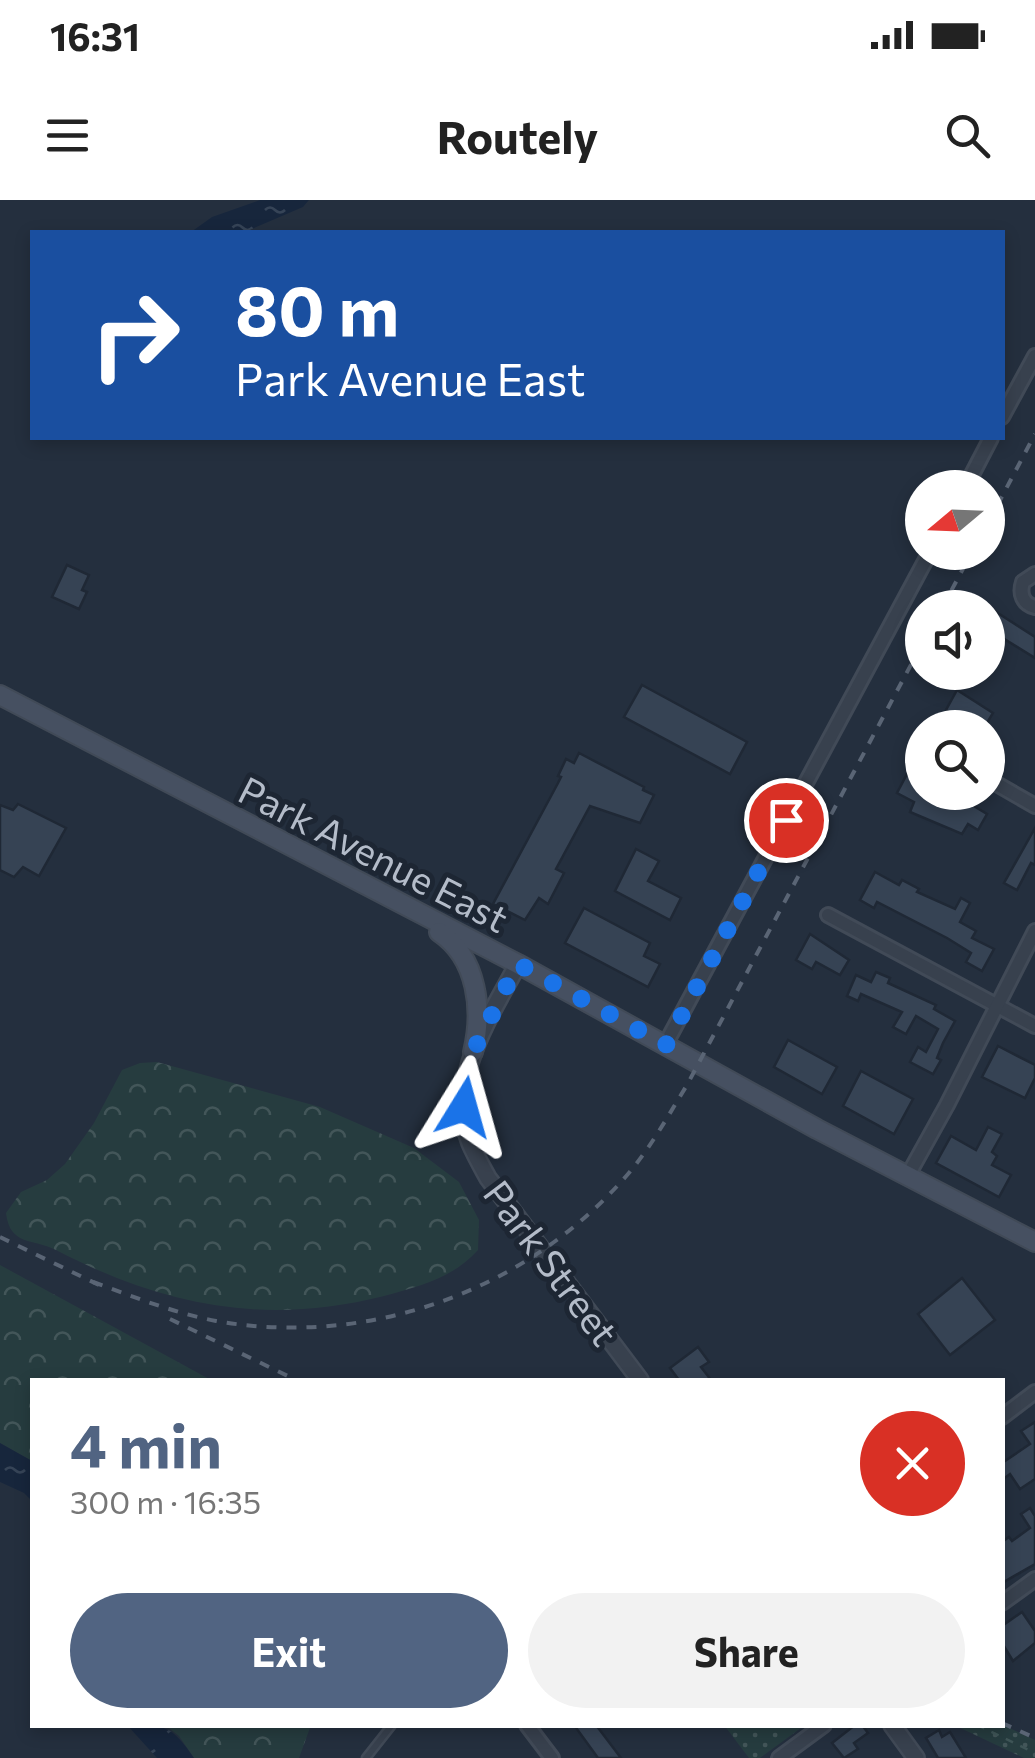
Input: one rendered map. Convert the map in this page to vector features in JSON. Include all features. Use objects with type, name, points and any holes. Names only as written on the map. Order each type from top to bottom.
[{"type":"main road","name":"Park Avenue East","points":[[0,696],[518,964],[907,1177],[1035,1242]]},
{"type":"main road","points":[[397,904],[447,937],[466,965],[479,1009],[473,1052]]},
{"type":"street","points":[[1005,411],[1035,356]]},
{"type":"street","points":[[974,470],[991,440]]},
{"type":"street","points":[[666,1045],[920,570]]},
{"type":"street","points":[[1035,574],[1023,582],[1021,593],[1026,603],[1035,607]]},
{"type":"street","points":[[1005,789],[1035,806]]},
{"type":"street","points":[[828,914],[1035,1026]]},
{"type":"street","points":[[907,1177],[1035,931]]},
{"type":"street","points":[[473,1052],[518,964]]},
{"type":"street","name":"Park Street","points":[[473,1052],[464,1093],[465,1123],[488,1178],[638,1378]]},
{"type":"street","points":[[1005,1415],[1035,1392]]},
{"type":"street","points":[[1005,1601],[1035,1579]]},
{"type":"street","points":[[529,1728],[552,1758]]},
{"type":"street","points":[[778,1758],[820,1728]]},
{"type":"street","points":[[894,1728],[916,1758]]},
{"type":"lane","points":[[366,1758],[390,1728]]},
{"type":"path","points":[[983,1728],[1035,1753]]},
{"type":"green space","points":[[157,1062],[320,1107],[414,1148],[459,1182],[479,1220],[478,1250],[447,1274],[384,1296],[340,1305],[256,1309],[215,1305],[136,1285],[17,1236],[6,1213],[21,1192],[47,1180],[65,1164],[94,1123],[122,1070]]},
{"type":"green space","points":[[0,1265],[207,1378],[30,1378],[30,1460],[0,1443]]},
{"type":"green space","points":[[1005,1726],[1035,1740],[1035,1758],[1024,1758],[960,1728]]},
{"type":"green space","points":[[169,1728],[310,1728],[299,1758],[194,1758]]},
{"type":"green space","points":[[726,1728],[801,1728],[760,1758],[749,1758]]},
{"type":"water","points":[[260,200],[309,200],[303,207],[250,230],[194,230],[212,217]]},
{"type":"water","points":[[0,1443],[30,1460],[30,1499],[0,1482]]},
{"type":"water","points":[[130,1728],[167,1729],[194,1758],[157,1758]]},
{"type":"building","points":[[67,565],[89,575],[79,609],[52,597]]},
{"type":"building","points":[[1005,618],[1035,637],[1035,658],[1005,639]]},
{"type":"building","points":[[642,685],[747,742],[730,774],[624,717]]},
{"type":"building","points":[[957,690],[988,710],[946,710]]},
{"type":"building","points":[[579,753],[654,795],[640,823],[590,806],[556,869],[564,873],[548,904],[539,898],[525,920],[493,904],[558,783],[566,759],[574,763]]},
{"type":"building","points":[[905,778],[905,797],[897,793]]},
{"type":"building","points":[[18,804],[66,828],[39,876],[23,867],[14,877],[0,870],[0,805],[13,810]]},
{"type":"building","points":[[980,810],[987,814],[978,830],[968,824],[962,834],[910,812]]},
{"type":"building","points":[[1035,828],[1035,865],[1031,863],[1017,890],[1004,883]]},
{"type":"building","points":[[636,849],[659,861],[648,881],[681,898],[670,920],[615,891]]},
{"type":"building","points":[[875,872],[899,885],[902,880],[919,889],[917,892],[955,909],[961,898],[970,903],[960,922],[976,931],[972,938],[994,949],[982,971],[966,962],[971,953],[947,938],[877,902],[874,908],[860,900]]},
{"type":"building","points":[[584,908],[650,943],[644,956],[660,964],[648,987],[565,943]]},
{"type":"building","points":[[810,934],[849,960],[840,975],[816,962],[812,969],[796,960]]},
{"type":"building","points":[[876,972],[890,978],[888,983],[936,1005],[934,1009],[955,1021],[933,1074],[910,1062],[918,1047],[926,1052],[938,1029],[916,1016],[906,1034],[893,1027],[902,1012],[861,994],[858,1001],[847,996],[856,975],[871,982]]},
{"type":"building","points":[[788,1040],[837,1067],[822,1094],[774,1067]]},
{"type":"building","points":[[998,1046],[1035,1065],[1035,1078],[1025,1098],[982,1077]]},
{"type":"building","points":[[861,1071],[913,1099],[894,1134],[843,1106]]},
{"type":"building","points":[[988,1127],[1002,1134],[992,1152],[997,1156],[992,1165],[1011,1175],[999,1197],[936,1163],[951,1136],[976,1150]]},
{"type":"building","points":[[962,1278],[995,1320],[950,1355],[918,1314]]},
{"type":"building","points":[[698,1347],[709,1362],[701,1367],[709,1378],[678,1378],[670,1368]]},
{"type":"building","points":[[1035,1422],[1035,1479],[1020,1489],[1010,1474],[1005,1478],[1005,1461],[1030,1444],[1021,1431]]},
{"type":"building","points":[[1030,1508],[1035,1516],[1035,1564],[1005,1581],[1005,1540],[1009,1537],[1012,1541],[1030,1528],[1021,1514]]},
{"type":"building","points":[[1022,1612],[1035,1631],[1035,1643],[1013,1661],[1005,1648],[1005,1624]]},
{"type":"building","points":[[576,1728],[598,1728],[621,1758],[598,1758]]},
{"type":"building","points":[[851,1728],[864,1728],[868,1733],[854,1743],[858,1749],[844,1758],[832,1743]]},
{"type":"building","points":[[939,1730],[942,1737],[950,1732],[966,1758],[938,1758],[926,1738]]},
{"type":"railway","points":[[1005,491],[1035,434]]},
{"type":"railway","points":[[952,590],[962,570]]},
{"type":"railway","points":[[93,1282],[216,1321],[273,1327],[331,1326],[387,1317],[442,1302],[494,1279],[543,1250],[588,1215],[628,1174],[659,1131],[905,676]]},
{"type":"railway","points":[[0,1237],[103,1287]]},
{"type":"railway","points":[[170,1319],[292,1378]]},
{"type":"railway","points":[[1005,1724],[1035,1738]]},
{"type":"route","points":[[464,1107],[473,1052],[518,964],[666,1045],[786,820]]}]
